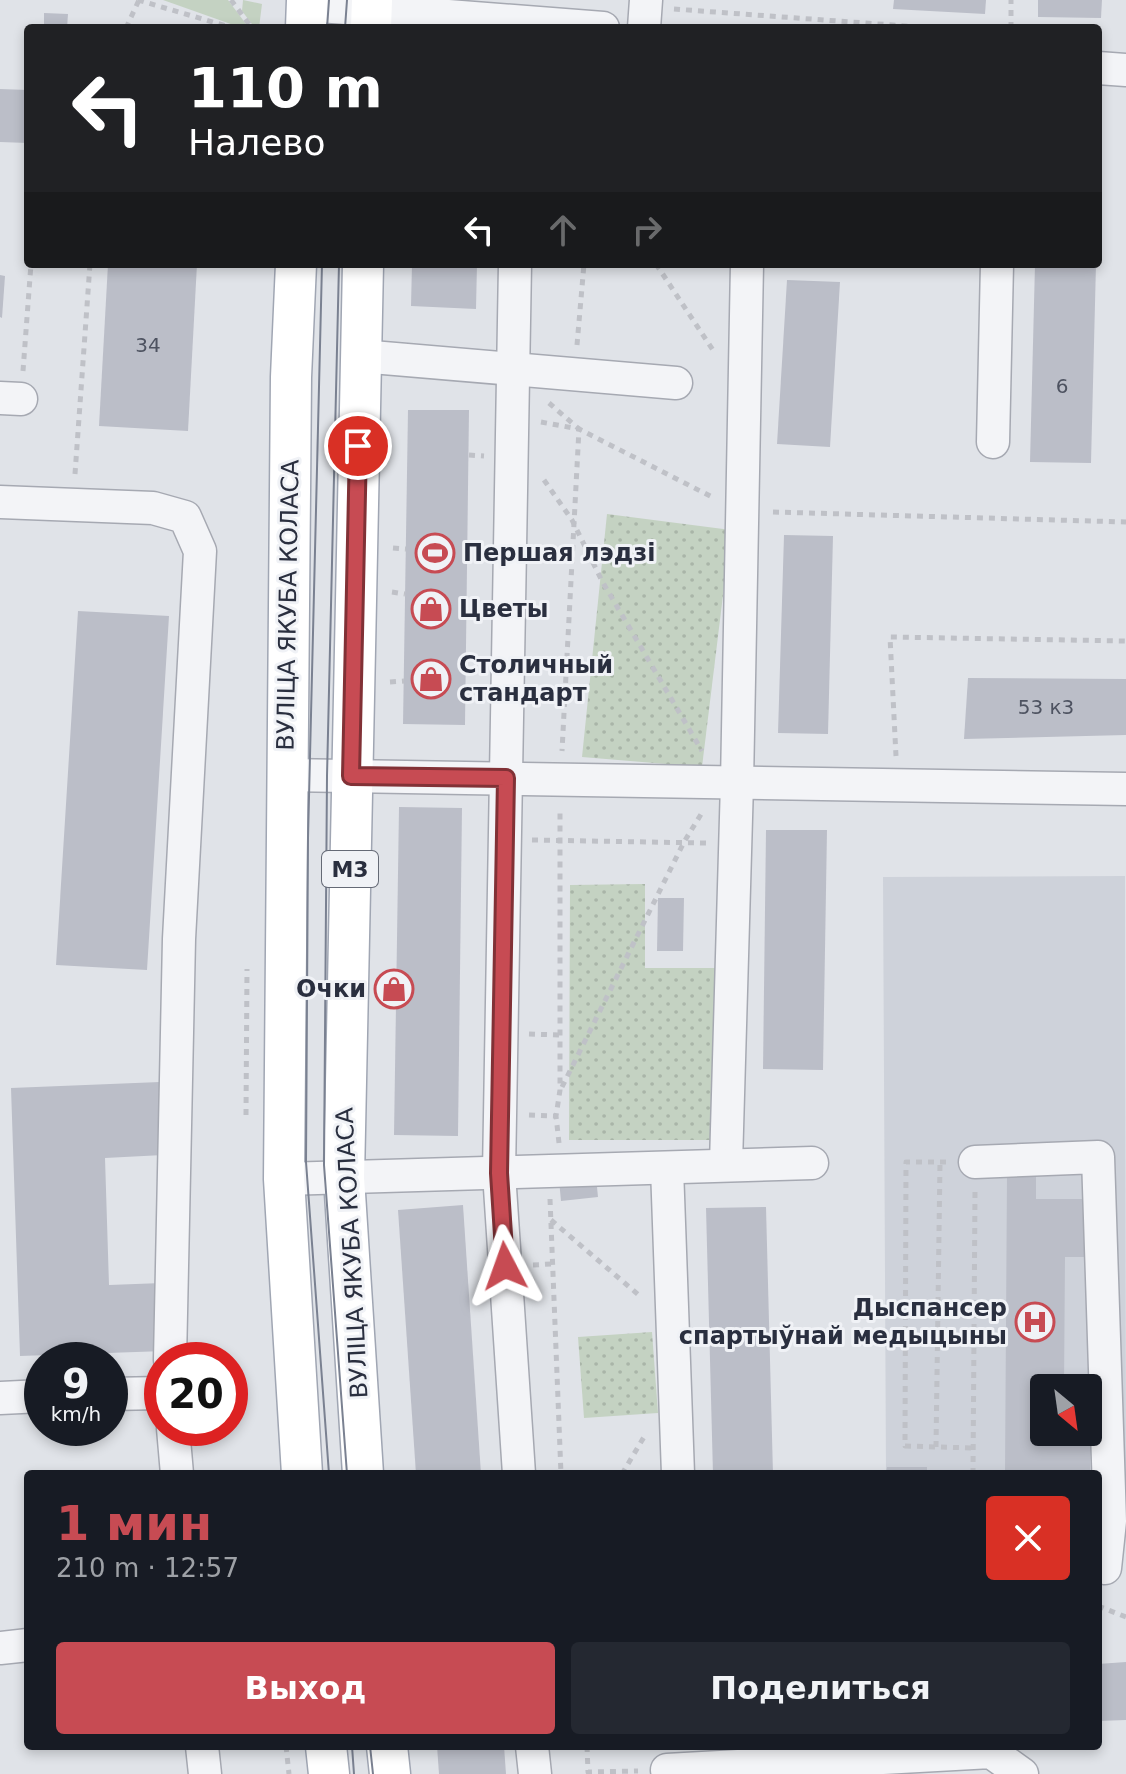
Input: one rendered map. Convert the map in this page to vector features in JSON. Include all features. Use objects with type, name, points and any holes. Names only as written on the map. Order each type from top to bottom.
[{"type":"main road","name":"ВУЛІЦА ЯКУБА КОЛАСА","points":[[296,268],[291,377],[284,1179],[302,1470]]},
{"type":"main road","name":"ВУЛІЦА ЯКУБА КОЛАСА","points":[[363,268],[344,1178],[363,1470]]},
{"type":"main road","points":[[326,1750],[329,1774]]},
{"type":"main road","points":[[387,1750],[390,1774]]},
{"type":"street","points":[[307,11],[488,9],[579,24]]},
{"type":"street","points":[[1102,68],[1126,70]]},
{"type":"street","points":[[515,268],[499,1173],[519,1470]]},
{"type":"street","points":[[726,1164],[747,268]]},
{"type":"street","points":[[993,442],[997,268]]},
{"type":"street","points":[[360,356],[676,383]]},
{"type":"street","points":[[0,502],[153,508],[185,517],[200,551],[179,939],[170,1342]]},
{"type":"street","points":[[286,775],[1126,789]]},
{"type":"street","points":[[975,1162],[1098,1157],[1110,1568]]},
{"type":"street","points":[[284,1179],[812,1163]]},
{"type":"street","points":[[667,1168],[678,1470]]},
{"type":"street","points":[[0,1398],[24,1397]]},
{"type":"street","points":[[175,1446],[177,1470]]},
{"type":"street","points":[[0,1648],[24,1645]]},
{"type":"street","points":[[202,1750],[205,1774]]},
{"type":"street","points":[[532,1750],[535,1774]]},
{"type":"street","points":[[667,1770],[881,1766],[991,1752],[1022,1774]]},
{"type":"path","points":[[128,24],[138,0],[219,24]]},
{"type":"path","points":[[231,0],[249,24]]},
{"type":"path","points":[[240,11],[241,0]]},
{"type":"path","points":[[1011,0],[1011,24]]},
{"type":"path","points":[[646,12],[861,24]]},
{"type":"path","points":[[11,398],[30,268]]},
{"type":"path","points":[[73,505],[90,268]]},
{"type":"path","points":[[575,374],[584,268]]},
{"type":"path","points":[[659,268],[745,398]]},
{"type":"path","points":[[513,416],[579,429],[742,511],[1126,522]]},
{"type":"path","points":[[393,548],[406,549]]},
{"type":"path","points":[[392,592],[405,594]]},
{"type":"path","points":[[897,785],[890,637],[1126,641]]},
{"type":"path","points":[[390,682],[404,681]]},
{"type":"path","points":[[505,839],[735,845]]},
{"type":"path","points":[[973,1448],[905,1446],[906,1162],[975,1162],[973,1470]]},
{"type":"path","points":[[936,1447],[940,1162]]},
{"type":"path","points":[[549,1172],[561,1470]]},
{"type":"path","points":[[550,1220],[673,1325]]},
{"type":"path","points":[[1102,1608],[1126,1617]]},
{"type":"path","points":[[286,1750],[289,1774]]},
{"type":"path","points":[[587,1750],[588,1772],[667,1770]]},
{"type":"shaded area","points":[[1125,876],[1126,1521],[1102,1521],[1102,1470],[886,1470],[883,877]]},
{"type":"green space","points":[[163,0],[228,0],[246,24],[231,24]]},
{"type":"green space","points":[[243,0],[262,4],[260,24],[252,24],[242,11]]},
{"type":"green space","points":[[607,514],[731,530],[702,767],[582,757]]},
{"type":"green space","points":[[645,884],[645,968],[716,968],[716,1140],[569,1140],[570,885]]},
{"type":"green space","points":[[652,1332],[658,1413],[584,1418],[578,1337]]},
{"type":"building","points":[[894,0],[986,0],[985,14],[893,9]]},
{"type":"building","points":[[1038,0],[1102,0],[1101,18],[1038,17]]},
{"type":"building","points":[[44,13],[68,14],[67,24],[44,24]]},
{"type":"building","points":[[0,89],[24,90],[24,143],[0,142]]},
{"type":"building","points":[[108,268],[197,268],[188,431],[99,426]]},
{"type":"building","points":[[412,268],[477,268],[476,309],[411,306]]},
{"type":"building","points":[[1035,268],[1096,268],[1091,463],[1030,462]]},
{"type":"building","points":[[0,275],[5,276],[2,318],[0,317]]},
{"type":"building","points":[[787,280],[840,282],[830,447],[777,444]]},
{"type":"building","points":[[408,410],[469,410],[465,725],[403,724]]},
{"type":"building","points":[[784,535],[833,536],[828,734],[778,733]]},
{"type":"building","points":[[78,611],[169,616],[147,970],[56,965]]},
{"type":"building","points":[[968,678],[1126,679],[1126,735],[964,739]]},
{"type":"building","points":[[399,807],[462,808],[458,1136],[394,1135]]},
{"type":"building","points":[[766,830],[827,830],[823,1070],[763,1069]]},
{"type":"building","points":[[658,898],[684,898],[683,951],[657,951]]},
{"type":"building","points":[[160,1082],[163,1155],[105,1158],[109,1285],[162,1283],[165,1342],[144,1342],[144,1352],[128,1352],[128,1342],[24,1342],[24,1356],[20,1356],[11,1088]]},
{"type":"building","name":"Дыспансер спартыўнай медыцыны","points":[[1007,1175],[1036,1175],[1036,1199],[1093,1199],[1093,1257],[1065,1257],[1064,1374],[1030,1374],[1030,1446],[1090,1446],[1090,1470],[1005,1470]]},
{"type":"building","points":[[596,1177],[598,1197],[561,1201],[559,1180]]},
{"type":"building","points":[[463,1205],[481,1470],[416,1470],[398,1210]]},
{"type":"building","points":[[766,1207],[773,1470],[713,1470],[706,1208]]},
{"type":"building","points":[[887,1467],[927,1467],[927,1470],[887,1470]]},
{"type":"building","points":[[1126,1662],[1126,1720],[1102,1721],[1102,1664]]},
{"type":"building","points":[[437,1750],[504,1750],[506,1774],[439,1774]]},
{"type":"tram line","points":[[327,24],[329,0]]},
{"type":"tram line","points":[[345,24],[347,0]]},
{"type":"tram line","points":[[322,268],[308,838],[306,1162],[329,1470]]},
{"type":"tram line","points":[[339,268],[327,776],[324,1165],[347,1470]]},
{"type":"tram line","points":[[352,1750],[354,1774]]},
{"type":"tram line","points":[[370,1750],[373,1774]]},
{"type":"place","name":"Першая лэдзі","points":[[435,553]]},
{"type":"place","name":"Цветы","points":[[431,609]]},
{"type":"place","name":"Столичный стандарт","points":[[431,679]]},
{"type":"place","name":"Очки","points":[[394,989]]},
{"type":"place","name":"Дыспансер спартыўнай медыцыны","points":[[1035,1322]]},
{"type":"route","points":[[358,446],[351,776],[506,778],[499,1173],[505,1266]]}]
